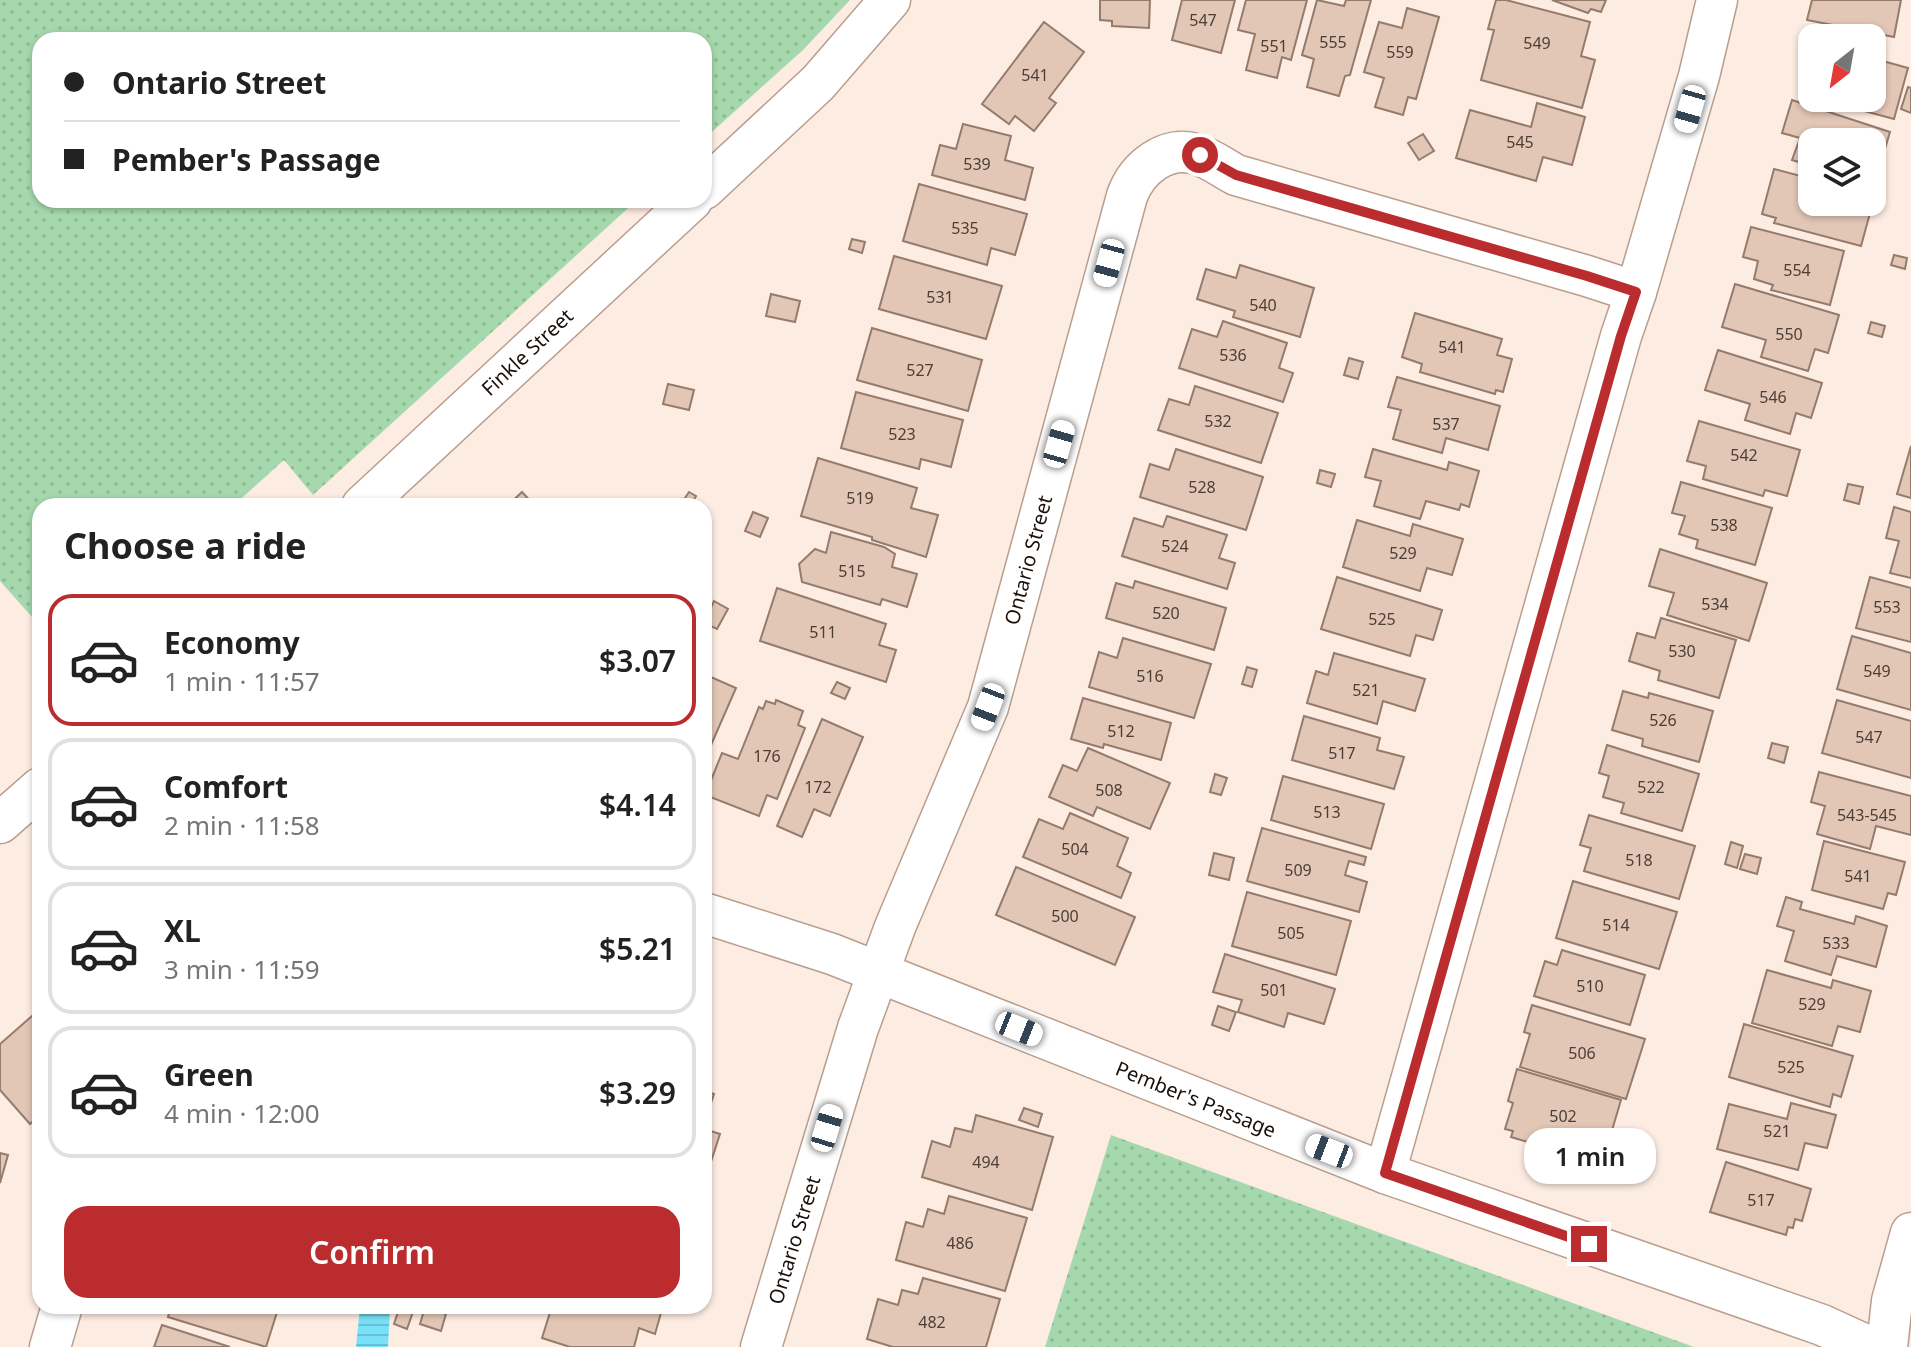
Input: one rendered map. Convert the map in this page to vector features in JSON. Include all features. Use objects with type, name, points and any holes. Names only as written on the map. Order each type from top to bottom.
[{"type":"street","points":[[712,182],[818,83],[890,0]]},
{"type":"street","points":[[1385,1173],[1621,336],[1699,76],[1717,0]]},
{"type":"street","name":"Ontario Street","points":[[761,1347],[858,1028],[988,707],[1127,196],[1134,180],[1145,167],[1159,159],[1171,154],[1194,153],[1251,180],[1636,292]]},
{"type":"street","name":"Finkle Street","points":[[371,498],[683,208]]},
{"type":"street","points":[[0,823],[32,795]]},
{"type":"street","name":"Pember's Passage","points":[[712,916],[832,954],[1385,1173],[1822,1325],[1870,1347]]},
{"type":"street","points":[[1887,1347],[1892,1301],[1911,1233]]},
{"type":"street","points":[[50,1347],[60,1314]]},
{"type":"green space","points":[[0,0],[850,0],[803,50],[712,132],[712,32],[32,32],[32,208],[628,208],[313,495],[284,460],[242,498],[32,498],[32,617],[0,581]]},
{"type":"green space","points":[[1111,1135],[1694,1347],[1045,1347]]},
{"type":"water","points":[[359,1314],[390,1314],[388,1347],[356,1347]]},
{"type":"building","points":[[1100,0],[1150,0],[1149,28],[1112,26],[1112,21],[1100,20]]},
{"type":"building","points":[[1182,0],[1235,0],[1221,53],[1172,40]]},
{"type":"building","points":[[1246,0],[1307,0],[1291,60],[1282,57],[1277,78],[1246,70],[1255,34],[1238,30]]},
{"type":"building","points":[[1317,0],[1344,6],[1346,0],[1371,0],[1350,75],[1345,76],[1339,96],[1307,87],[1314,59],[1302,55]]},
{"type":"building","points":[[1496,0],[1590,22],[1581,56],[1595,60],[1582,108],[1481,80],[1494,30],[1488,29]]},
{"type":"building","points":[[1552,0],[1606,0],[1601,12],[1591,9],[1588,13]]},
{"type":"building","points":[[1812,0],[1901,0],[1894,37],[1886,35],[1886,24],[1827,24],[1807,20]]},
{"type":"building","points":[[1407,8],[1439,17],[1416,99],[1408,97],[1403,115],[1375,107],[1384,78],[1364,72],[1379,22],[1402,28]]},
{"type":"building","points":[[1044,22],[1084,52],[1049,98],[1056,103],[1034,131],[1015,116],[1009,124],[982,104]]},
{"type":"building","points":[[1886,62],[1908,68],[1894,119],[1868,112],[1886,112]]},
{"type":"building","points":[[1908,87],[1911,88],[1911,113],[1901,109]]},
{"type":"building","points":[[1792,100],[1798,102],[1798,112],[1829,112],[1878,128],[1798,128],[1798,137],[1782,133]]},
{"type":"building","points":[[1537,103],[1585,117],[1572,165],[1543,157],[1536,181],[1456,158],[1470,110],[1531,127]]},
{"type":"building","points":[[963,124],[1011,136],[1005,160],[1033,168],[1025,200],[932,175],[940,145],[956,149]]},
{"type":"building","points":[[1423,134],[1434,151],[1419,160],[1408,143]]},
{"type":"building","points":[[1798,144],[1798,162],[1792,160]]},
{"type":"building","points":[[1774,169],[1798,175],[1798,216],[1869,216],[1861,246],[1774,223],[1776,218],[1762,214]]},
{"type":"building","points":[[919,184],[1027,214],[1015,255],[991,248],[987,265],[903,241]]},
{"type":"building","points":[[1751,227],[1844,251],[1830,305],[1771,290],[1773,285],[1754,279],[1758,261],[1743,257]]},
{"type":"building","points":[[852,239],[865,242],[862,253],[849,249]]},
{"type":"building","points":[[1894,255],[1907,258],[1905,269],[1891,265]]},
{"type":"building","points":[[894,256],[1002,286],[986,339],[879,309]]},
{"type":"building","points":[[1240,265],[1314,288],[1300,337],[1233,317],[1235,311],[1197,299],[1206,269],[1236,278]]},
{"type":"building","points":[[1735,284],[1839,315],[1828,353],[1815,349],[1808,371],[1761,357],[1766,340],[1722,327]]},
{"type":"building","points":[[771,294],[800,301],[795,322],[766,316]]},
{"type":"building","points":[[1415,313],[1502,339],[1497,355],[1512,359],[1503,392],[1496,390],[1495,394],[1420,372],[1422,364],[1402,357]]},
{"type":"building","points":[[1223,321],[1287,343],[1279,368],[1293,373],[1283,402],[1179,368],[1192,329],[1217,337]]},
{"type":"building","points":[[1871,322],[1885,326],[1882,337],[1868,333]]},
{"type":"building","points":[[872,328],[982,360],[968,411],[857,380]]},
{"type":"building","points":[[1718,350],[1822,383],[1811,418],[1796,413],[1790,434],[1745,420],[1750,404],[1705,390]]},
{"type":"building","points":[[1349,358],[1363,362],[1358,379],[1344,375]]},
{"type":"building","points":[[1397,377],[1500,406],[1488,450],[1446,438],[1442,453],[1393,439],[1401,410],[1388,407]]},
{"type":"building","points":[[668,384],[694,390],[689,410],[663,404]]},
{"type":"building","points":[[1195,386],[1278,413],[1261,463],[1158,430],[1169,399],[1189,405]]},
{"type":"building","points":[[856,392],[963,420],[951,467],[921,459],[919,469],[841,448]]},
{"type":"building","points":[[1699,421],[1800,450],[1787,496],[1765,490],[1763,496],[1703,479],[1706,466],[1687,461]]},
{"type":"building","points":[[1911,446],[1911,498],[1897,494]]},
{"type":"building","points":[[1176,449],[1263,477],[1246,530],[1140,497],[1150,464],[1169,470]]},
{"type":"building","points":[[1373,449],[1447,470],[1449,462],[1479,471],[1469,507],[1461,504],[1459,510],[1426,501],[1420,519],[1374,506],[1381,481],[1365,477]]},
{"type":"building","points":[[818,458],[917,488],[911,508],[938,515],[926,557],[801,516]]},
{"type":"building","points":[[1320,470],[1335,474],[1331,487],[1317,483]]},
{"type":"building","points":[[1681,482],[1772,508],[1755,565],[1696,548],[1698,540],[1679,534],[1685,516],[1672,513]]},
{"type":"building","points":[[1848,484],[1863,487],[1859,504],[1844,500]]},
{"type":"building","points":[[1894,507],[1911,512],[1911,578],[1890,573],[1899,541],[1886,538]]},
{"type":"building","points":[[753,512],[768,518],[760,537],[745,531]]},
{"type":"building","points":[[1167,516],[1227,535],[1219,558],[1235,563],[1227,589],[1122,556],[1134,518],[1163,527]]},
{"type":"building","points":[[1357,520],[1410,536],[1413,524],[1463,539],[1452,575],[1427,568],[1420,591],[1343,567]]},
{"type":"building","points":[[831,532],[884,547],[895,554],[892,567],[917,574],[907,607],[882,599],[880,605],[802,582],[799,564],[815,549],[826,553]]},
{"type":"building","points":[[1660,549],[1767,583],[1749,641],[1667,615],[1674,593],[1649,586]]},
{"type":"building","points":[[1337,577],[1442,610],[1433,640],[1416,635],[1410,656],[1321,629]]},
{"type":"building","points":[[1870,577],[1911,588],[1911,642],[1856,628]]},
{"type":"building","points":[[1135,581],[1226,608],[1214,650],[1106,618],[1116,583],[1133,588]]},
{"type":"building","points":[[777,588],[886,624],[879,645],[896,650],[886,682],[760,641]]},
{"type":"building","points":[[714,601],[728,609],[717,629],[712,627]]},
{"type":"building","points":[[1661,618],[1736,640],[1719,698],[1658,680],[1660,671],[1629,661],[1637,633],[1655,638]]},
{"type":"building","points":[[1852,636],[1911,653],[1911,710],[1837,689]]},
{"type":"building","points":[[1123,638],[1211,664],[1194,718],[1089,687],[1099,652],[1117,658]]},
{"type":"building","points":[[1334,653],[1425,679],[1415,711],[1383,701],[1377,724],[1307,703],[1316,671],[1328,675]]},
{"type":"building","points":[[1247,667],[1257,670],[1252,687],[1242,684]]},
{"type":"building","points":[[712,678],[736,688],[712,743]]},
{"type":"building","points":[[837,682],[850,688],[845,699],[831,693]]},
{"type":"building","points":[[1623,691],[1648,698],[1649,693],[1713,711],[1699,762],[1642,746],[1643,739],[1612,730]]},
{"type":"building","points":[[1083,698],[1171,723],[1161,760],[1104,744],[1103,748],[1071,739]]},
{"type":"building","points":[[776,700],[803,711],[798,725],[805,728],[777,799],[767,795],[759,816],[712,798],[712,778],[722,753],[738,759],[759,707],[763,709],[766,701],[775,704]]},
{"type":"building","points":[[1837,700],[1911,721],[1911,778],[1822,753]]},
{"type":"building","points":[[1304,716],[1380,738],[1377,750],[1404,757],[1394,789],[1292,760]]},
{"type":"building","points":[[822,719],[863,737],[830,816],[814,809],[802,837],[777,826]]},
{"type":"building","points":[[1772,743],[1788,747],[1784,763],[1768,758]]},
{"type":"building","points":[[1607,745],[1699,774],[1682,831],[1621,813],[1624,803],[1603,797],[1609,776],[1599,773]]},
{"type":"building","points":[[1088,748],[1170,783],[1150,829],[1097,807],[1093,816],[1049,797],[1063,765],[1077,771]]},
{"type":"building","points":[[1819,772],[1911,796],[1911,835],[1876,826],[1870,849],[1817,834],[1825,806],[1811,802]]},
{"type":"building","points":[[1215,774],[1227,778],[1221,795],[1210,792]]},
{"type":"building","points":[[1283,776],[1384,804],[1371,849],[1271,820]]},
{"type":"building","points":[[1070,813],[1128,838],[1117,866],[1131,873],[1121,898],[1023,857],[1039,819],[1063,829]]},
{"type":"building","points":[[1589,815],[1695,846],[1679,899],[1584,871],[1591,848],[1580,845]]},
{"type":"building","points":[[1262,828],[1366,857],[1364,865],[1349,861],[1345,875],[1367,882],[1359,912],[1247,881]]},
{"type":"building","points":[[1824,841],[1905,862],[1896,895],[1888,893],[1883,909],[1812,890]]},
{"type":"building","points":[[1731,842],[1743,846],[1737,868],[1725,864]]},
{"type":"building","points":[[1214,853],[1234,858],[1229,880],[1209,875]]},
{"type":"building","points":[[1745,854],[1761,858],[1757,874],[1740,869]]},
{"type":"building","points":[[1016,867],[1135,917],[1115,965],[996,915]]},
{"type":"building","points":[[1573,881],[1677,912],[1659,969],[1556,938]]},
{"type":"building","points":[[1247,892],[1351,921],[1336,975],[1232,946]]},
{"type":"building","points":[[1786,897],[1802,902],[1800,909],[1854,924],[1856,916],[1887,926],[1876,967],[1837,956],[1831,975],[1785,961],[1794,931],[1777,926]]},
{"type":"building","points":[[1562,950],[1645,975],[1630,1025],[1534,996],[1545,961],[1557,965]]},
{"type":"building","points":[[1225,954],[1335,989],[1324,1024],[1288,1013],[1284,1027],[1238,1012],[1242,1000],[1213,992]]},
{"type":"building","points":[[1767,970],[1831,988],[1833,980],[1871,991],[1860,1032],[1838,1026],[1832,1046],[1752,1023]]},
{"type":"building","points":[[1532,1005],[1645,1039],[1626,1099],[1520,1067],[1530,1034],[1524,1032]]},
{"type":"building","points":[[1218,1006],[1236,1012],[1229,1031],[1212,1025]]},
{"type":"building","points":[[32,1016],[30,1124],[0,1090],[0,1044]]},
{"type":"building","points":[[1744,1024],[1853,1056],[1841,1097],[1833,1094],[1830,1107],[1729,1077]]},
{"type":"building","points":[[1517,1069],[1621,1100],[1602,1164],[1511,1137],[1513,1131],[1505,1129],[1513,1103],[1508,1101]]},
{"type":"building","points":[[1791,1103],[1836,1115],[1827,1148],[1805,1143],[1798,1170],[1717,1149],[1729,1104],[1787,1119]]},
{"type":"building","points":[[1024,1108],[1042,1114],[1038,1127],[1019,1120]]},
{"type":"building","points":[[976,1115],[1053,1137],[1032,1210],[922,1177],[932,1141],[950,1147],[955,1128],[972,1132]]},
{"type":"building","points":[[712,1132],[720,1134],[712,1158]]},
{"type":"building","points":[[0,1153],[8,1155],[0,1183]]},
{"type":"building","points":[[1726,1162],[1811,1189],[1802,1221],[1795,1219],[1793,1228],[1788,1227],[1786,1235],[1710,1212]]},
{"type":"building","points":[[949,1196],[1027,1218],[1005,1291],[896,1260],[906,1222],[923,1227],[928,1209],[944,1214]]},
{"type":"building","points":[[923,1278],[1000,1299],[986,1347],[893,1347],[867,1339],[878,1299],[898,1305],[902,1290],[918,1294]]},
{"type":"building","points":[[169,1314],[276,1314],[266,1347],[168,1317]]},
{"type":"building","points":[[397,1314],[412,1314],[407,1329],[394,1324]]},
{"type":"building","points":[[423,1314],[446,1314],[441,1331],[420,1324]]},
{"type":"building","points":[[550,1314],[661,1314],[655,1334],[639,1328],[634,1347],[570,1347],[542,1338]]},
{"type":"building","points":[[162,1325],[230,1347],[154,1347]]},
{"type":"route","points":[[1200,155],[1236,175],[1636,292],[1385,1173],[1589,1244]]}]
